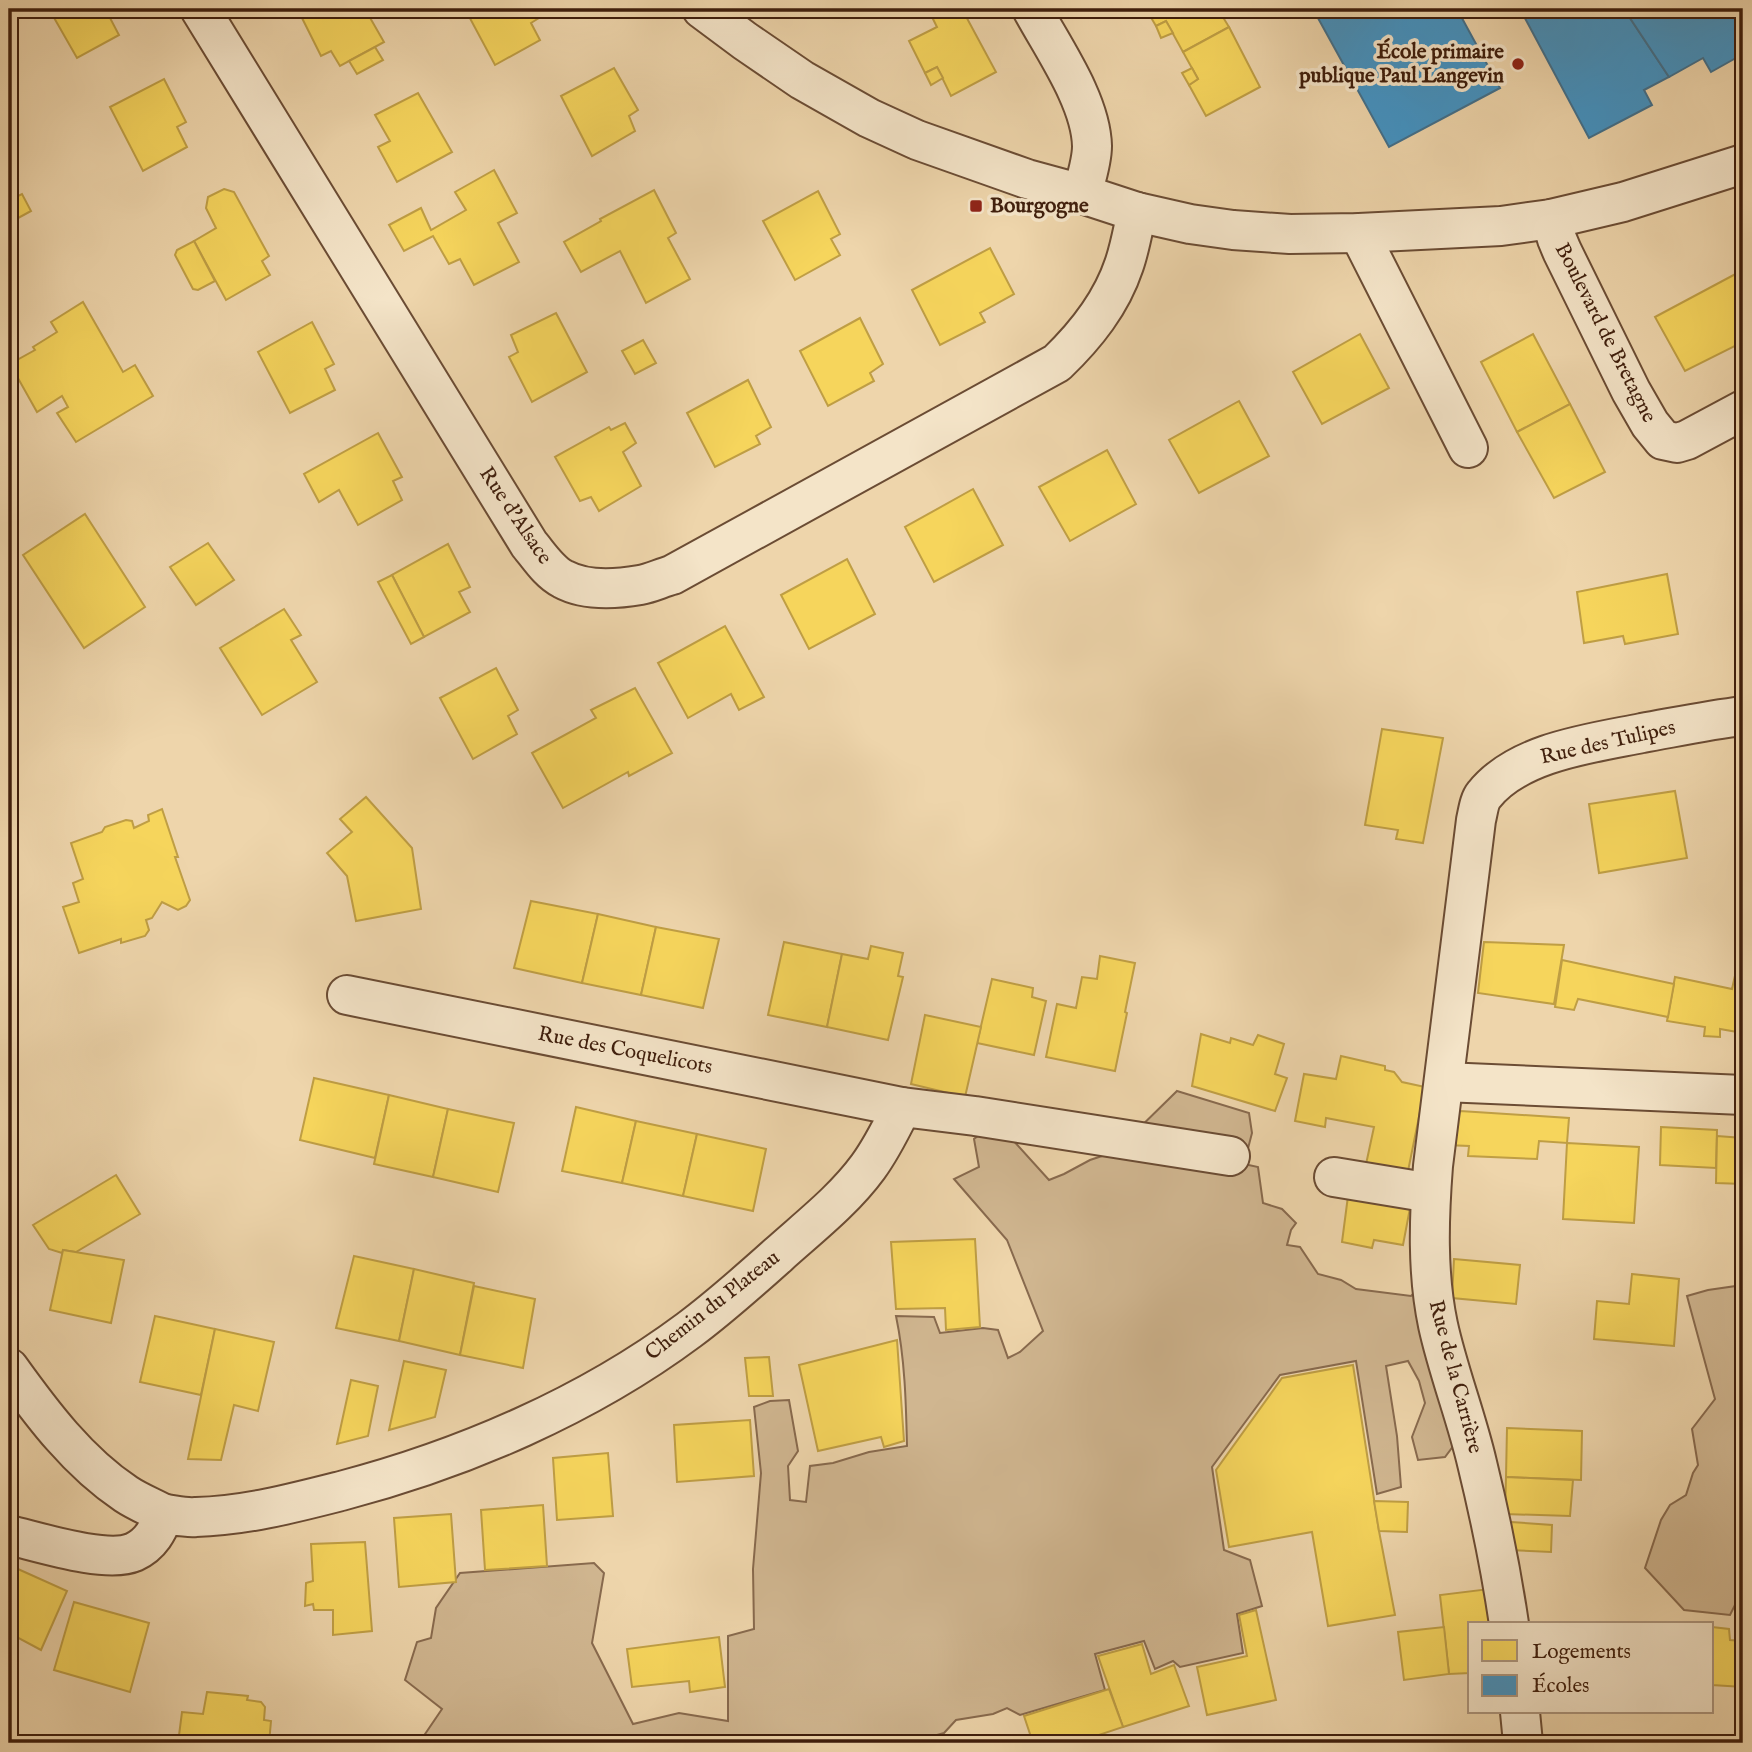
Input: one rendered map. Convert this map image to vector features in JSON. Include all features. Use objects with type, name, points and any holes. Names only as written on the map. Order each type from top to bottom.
[{"type":"street","name":"Rue d'Alsace","points":[[200,9],[529,544],[547,566],[563,579],[576,584],[620,588],[643,585],[672,575],[1057,363],[1091,328],[1117,282],[1125,263],[1138,212]]},
{"type":"street","name":"Boulevard de Bretagne","points":[[702,9],[802,80],[869,118],[917,140],[1027,179],[1189,224],[1290,234],[1501,226],[1551,219],[1623,202],[1743,164]]},
{"type":"street","points":[[1032,9],[1077,90],[1088,119],[1092,147],[1082,194]]},
{"type":"street","name":"Boulevard de Bretagne","points":[[1551,219],[1562,251],[1631,391],[1650,424],[1663,440],[1677,443],[1687,440],[1743,410]]},
{"type":"street","points":[[1359,233],[1468,448]]},
{"type":"street","name":"Rue des Tulipes","points":[[1454,1002],[1476,820],[1482,797],[1494,784],[1535,759],[1570,748],[1743,716]]},
{"type":"street","name":"Rue des Coquelicots","points":[[347,995],[902,1107]]},
{"type":"street","name":"Rue de la Carrière","points":[[1454,1002],[1431,1193],[1432,1290],[1448,1367],[1477,1460],[1509,1622]]},
{"type":"street","points":[[1444,1082],[1743,1095]]},
{"type":"street","points":[[902,1107],[1230,1156]]},
{"type":"street","name":"Chemin du Plateau","points":[[164,1514],[194,1518],[250,1511],[300,1502],[377,1482],[499,1437],[599,1388],[688,1331],[810,1227],[849,1190],[868,1167],[902,1107]]},
{"type":"street","points":[[1334,1177],[1431,1193]]},
{"type":"street","points":[[9,1368],[72,1447],[98,1473],[127,1494],[164,1514],[152,1539],[132,1553],[95,1554],[9,1535]]},
{"type":"street","points":[[1520,1714],[1523,1743]]},
{"type":"shaded area","points":[[1177,1091],[1249,1113],[1252,1133],[1244,1164],[1258,1167],[1263,1203],[1282,1209],[1296,1223],[1287,1245],[1300,1247],[1318,1274],[1341,1280],[1356,1289],[1411,1296],[1414,1293],[1454,1445],[1445,1457],[1418,1460],[1412,1437],[1425,1403],[1419,1381],[1408,1361],[1386,1366],[1397,1436],[1401,1487],[1377,1494],[1356,1361],[1280,1375],[1212,1467],[1224,1550],[1250,1560],[1262,1606],[1237,1614],[1243,1653],[1180,1667],[1173,1661],[1155,1669],[1144,1641],[1095,1654],[1105,1690],[1020,1715],[1007,1708],[993,1714],[956,1720],[944,1733],[909,1743],[419,1743],[442,1709],[405,1680],[417,1642],[431,1638],[436,1608],[460,1573],[594,1563],[604,1573],[592,1643],[633,1724],[679,1713],[728,1721],[728,1636],[754,1629],[753,1569],[761,1473],[754,1407],[770,1401],[789,1400],[798,1451],[788,1466],[790,1500],[806,1502],[810,1466],[907,1446],[903,1365],[896,1316],[934,1317],[940,1333],[983,1328],[998,1330],[1008,1358],[1020,1352],[1043,1331],[1007,1240],[954,1179],[979,1167],[974,1139],[991,1126],[1011,1138],[1049,1180],[1122,1145]]},
{"type":"shaded area","points":[[1743,1285],[1743,1594],[1730,1615],[1684,1610],[1645,1568],[1661,1520],[1670,1505],[1686,1495],[1698,1465],[1692,1429],[1715,1399],[1687,1296]]},
{"type":"building: Logements","points":[[49,9],[118,9],[120,13],[110,18],[119,35],[77,58]]},
{"type":"building: Logements","points":[[365,9],[384,42],[340,66],[331,51],[321,56],[298,10]]},
{"type":"building: Logements","points":[[465,9],[534,9],[539,18],[531,23],[540,40],[495,65]]},
{"type":"building: Logements","points":[[928,9],[962,9],[996,72],[951,96],[937,67],[925,73],[909,41],[937,27]]},
{"type":"building: Logements","points":[[1146,9],[1218,9],[1229,27],[1183,52],[1166,21],[1156,26]]},
{"type":"building: Logements","points":[[1166,21],[1173,33],[1161,38],[1156,26]]},
{"type":"building: Logements","points":[[1229,27],[1260,87],[1206,116],[1189,85],[1198,79],[1183,52]]},
{"type":"building: Logements","points":[[375,47],[383,60],[357,74],[349,61]]},
{"type":"building: Logements","points":[[937,67],[943,78],[931,85],[925,73]]},
{"type":"building: Logements","points":[[614,68],[638,110],[629,116],[635,131],[592,156],[561,96]]},
{"type":"building: Logements","points":[[1192,68],[1198,79],[1189,85],[1182,73]]},
{"type":"building: Logements","points":[[164,79],[186,122],[177,127],[187,147],[143,171],[110,107]]},
{"type":"building: Logements","points":[[418,93],[452,152],[397,182],[378,147],[390,141],[375,115]]},
{"type":"building: Logements","points":[[494,170],[517,213],[498,223],[519,262],[474,285],[460,259],[449,264],[433,236],[404,251],[389,225],[421,208],[431,230],[466,210],[455,192]]},
{"type":"building: Logements","points":[[9,189],[14,198],[22,194],[31,211],[9,223]]},
{"type":"building: Logements","points":[[224,189],[234,192],[269,256],[262,261],[270,275],[226,300],[194,241],[216,228],[206,208],[208,197]]},
{"type":"building: Logements","points":[[654,190],[676,233],[668,238],[690,279],[646,303],[620,251],[581,272],[564,242]]},
{"type":"building: Logements","points":[[818,191],[840,234],[831,239],[840,255],[795,280],[763,221]]},
{"type":"building: Logements","points":[[194,241],[215,281],[198,290],[193,289],[175,255],[177,250]]},
{"type":"building: Logements","points":[[990,248],[1014,294],[980,313],[985,322],[940,345],[912,290]]},
{"type":"building: Logements","points":[[1743,270],[1743,342],[1685,371],[1655,317]]},
{"type":"building: Logements","points":[[83,302],[123,372],[135,365],[153,396],[76,442],[57,413],[68,407],[62,396],[37,412],[10,364],[35,350],[33,347],[57,332],[51,322]]},
{"type":"building: Logements","points":[[556,313],[587,372],[532,402],[509,357],[518,352],[511,335]]},
{"type":"building: Logements","points":[[860,318],[883,364],[870,373],[874,381],[828,406],[800,351]]},
{"type":"building: Logements","points":[[312,322],[334,364],[325,369],[335,390],[290,413],[258,352]]},
{"type":"building: Logements","points":[[1360,334],[1389,388],[1322,424],[1293,372]]},
{"type":"building: Logements","points":[[1533,334],[1570,404],[1517,432],[1481,362]]},
{"type":"building: Logements","points":[[643,340],[656,363],[635,374],[622,351]]},
{"type":"building: Logements","points":[[748,380],[771,427],[756,436],[760,444],[715,467],[687,413]]},
{"type":"building: Logements","points":[[1239,401],[1269,456],[1199,493],[1169,440]]},
{"type":"building: Logements","points":[[1570,404],[1605,472],[1554,498],[1517,432]]},
{"type":"building: Logements","points":[[625,423],[636,443],[623,452],[641,486],[599,511],[591,497],[580,501],[555,457],[609,427],[611,430]]},
{"type":"building: Logements","points":[[378,433],[402,477],[393,481],[402,500],[358,525],[339,490],[319,502],[304,474]]},
{"type":"building: Logements","points":[[1107,450],[1136,504],[1070,541],[1039,487]]},
{"type":"building: Logements","points":[[973,489],[1003,545],[934,582],[905,527]]},
{"type":"building: Logements","points":[[85,514],[145,607],[84,648],[23,555]]},
{"type":"building: Logements","points":[[208,543],[234,580],[196,605],[170,567]]},
{"type":"building: Logements","points":[[448,544],[470,587],[459,592],[470,612],[424,637],[392,575]]},
{"type":"building: Logements","points":[[847,559],[875,614],[809,649],[781,595]]},
{"type":"building: Logements","points":[[1667,574],[1678,634],[1625,644],[1623,636],[1584,643],[1577,592]]},
{"type":"building: Logements","points":[[392,575],[424,637],[411,644],[378,582]]},
{"type":"building: Logements","points":[[284,609],[301,635],[291,640],[317,682],[262,715],[220,648]]},
{"type":"building: Logements","points":[[725,626],[764,697],[739,710],[731,694],[688,718],[658,663]]},
{"type":"building: Logements","points":[[496,668],[518,710],[508,716],[517,734],[473,759],[440,698]]},
{"type":"building: Logements","points":[[635,688],[672,753],[629,776],[628,772],[563,808],[532,753],[596,718],[591,710]]},
{"type":"building: Logements","points":[[1382,729],[1443,738],[1423,843],[1396,839],[1398,830],[1365,825]]},
{"type":"building: Logements","points":[[1675,791],[1687,858],[1599,873],[1589,804]]},
{"type":"building: Logements","points":[[366,797],[412,848],[421,909],[356,921],[347,876],[327,853],[352,832],[340,819]]},
{"type":"building: Logements","points":[[162,809],[190,900],[178,910],[162,902],[152,918],[146,920],[149,930],[145,936],[121,943],[121,939],[79,953],[63,907],[79,902],[73,883],[83,879],[71,843],[126,820],[132,821],[134,828],[149,821],[148,815]]},
{"type":"building: Logements","points":[[531,901],[598,914],[582,983],[514,968]]},
{"type":"building: Logements","points":[[598,914],[656,927],[641,995],[582,983]]},
{"type":"building: Logements","points":[[656,927],[719,939],[703,1008],[641,995]]},
{"type":"building: Logements","points":[[784,942],[842,954],[827,1027],[768,1015]]},
{"type":"building: Logements","points":[[1484,942],[1564,945],[1554,1004],[1478,993]]},
{"type":"building: Logements","points":[[871,946],[903,953],[898,976],[903,977],[888,1040],[827,1027],[842,954],[868,959]]},
{"type":"building: Logements","points":[[1741,949],[1743,1033],[1720,1029],[1720,1037],[1704,1036],[1705,1027],[1667,1021],[1675,977],[1732,989]]},
{"type":"building: Logements","points":[[1100,956],[1135,963],[1115,1071],[1046,1057],[1057,1004],[1076,1008],[1082,977],[1097,979]]},
{"type":"building: Logements","points":[[1562,960],[1674,984],[1668,1017],[1578,999],[1574,1010],[1555,1007]]},
{"type":"building: Logements","points":[[992,979],[1033,988],[1032,997],[1046,1001],[1034,1055],[977,1043]]},
{"type":"building: Logements","points":[[925,1015],[981,1027],[965,1097],[911,1084]]},
{"type":"building: Logements","points":[[1201,1034],[1230,1043],[1231,1038],[1253,1045],[1258,1035],[1284,1044],[1275,1074],[1287,1078],[1275,1111],[1192,1086]]},
{"type":"building: Logements","points":[[1341,1056],[1385,1066],[1385,1070],[1394,1072],[1402,1082],[1425,1087],[1407,1176],[1365,1169],[1374,1127],[1326,1118],[1325,1127],[1295,1121],[1304,1074],[1336,1079]]},
{"type":"building: Logements","points":[[314,1078],[389,1095],[375,1158],[300,1140]]},
{"type":"building: Logements","points":[[389,1095],[448,1109],[433,1177],[374,1164]]},
{"type":"building: Logements","points":[[576,1107],[636,1121],[622,1183],[562,1171]]},
{"type":"building: Logements","points":[[448,1109],[514,1123],[498,1192],[433,1177]]},
{"type":"building: Logements","points":[[1460,1111],[1569,1118],[1567,1143],[1539,1141],[1537,1159],[1468,1156],[1469,1146],[1446,1145],[1446,1133]]},
{"type":"building: Logements","points":[[636,1121],[697,1134],[683,1196],[622,1183]]},
{"type":"building: Logements","points":[[1661,1127],[1717,1130],[1716,1168],[1660,1165]]},
{"type":"building: Logements","points":[[697,1134],[766,1149],[753,1211],[683,1196]]},
{"type":"building: Logements","points":[[1717,1136],[1743,1138],[1743,1184],[1716,1183]]},
{"type":"building: Logements","points":[[1567,1143],[1639,1147],[1634,1223],[1563,1219]]},
{"type":"building: Logements","points":[[116,1175],[140,1214],[76,1252],[63,1250],[62,1253],[49,1249],[33,1225]]},
{"type":"building: Logements","points":[[1348,1196],[1410,1208],[1403,1245],[1374,1240],[1372,1248],[1342,1242]]},
{"type":"building: Logements","points":[[975,1239],[980,1327],[946,1330],[945,1308],[896,1309],[891,1242]]},
{"type":"building: Logements","points":[[63,1250],[124,1260],[111,1323],[50,1310]]},
{"type":"building: Logements","points":[[354,1256],[414,1269],[399,1341],[336,1328]]},
{"type":"building: Logements","points":[[1454,1259],[1520,1265],[1516,1304],[1452,1298]]},
{"type":"building: Logements","points":[[414,1269],[474,1283],[460,1355],[399,1341]]},
{"type":"building: Logements","points":[[1632,1274],[1679,1279],[1674,1346],[1594,1339],[1597,1301],[1629,1304]]},
{"type":"building: Logements","points":[[474,1286],[535,1299],[523,1368],[460,1355]]},
{"type":"building: Logements","points":[[155,1316],[215,1329],[201,1395],[140,1382]]},
{"type":"building: Logements","points":[[215,1329],[274,1342],[258,1411],[234,1405],[221,1460],[188,1459]]},
{"type":"building: Logements","points":[[897,1340],[904,1441],[884,1447],[881,1437],[818,1451],[799,1365]]},
{"type":"building: Logements","points":[[769,1357],[773,1396],[749,1396],[745,1358]]},
{"type":"building: Logements","points":[[404,1361],[446,1370],[435,1417],[389,1430]]},
{"type":"building: Logements","points":[[1353,1365],[1395,1615],[1328,1626],[1312,1532],[1229,1547],[1216,1470],[1282,1378]]},
{"type":"building: Logements","points":[[351,1380],[378,1386],[368,1436],[337,1444]]},
{"type":"building: Logements","points":[[750,1420],[754,1476],[677,1482],[674,1425]]},
{"type":"building: Logements","points":[[1507,1428],[1582,1431],[1581,1480],[1506,1477]]},
{"type":"building: Logements","points":[[608,1453],[613,1516],[557,1520],[553,1458]]},
{"type":"building: Logements","points":[[1506,1477],[1573,1480],[1570,1516],[1505,1514]]},
{"type":"building: Logements","points":[[1374,1501],[1408,1502],[1407,1532],[1379,1531]]},
{"type":"building: Logements","points":[[543,1505],[547,1566],[485,1570],[481,1510]]},
{"type":"building: Logements","points":[[451,1514],[456,1582],[399,1587],[394,1518]]},
{"type":"building: Logements","points":[[1511,1522],[1552,1525],[1551,1552],[1508,1550]]},
{"type":"building: Logements","points":[[365,1542],[372,1631],[333,1635],[333,1610],[314,1610],[313,1604],[305,1606],[306,1583],[313,1581],[311,1544]]},
{"type":"building: Logements","points":[[9,1565],[67,1591],[41,1650],[9,1633]]},
{"type":"building: Logements","points":[[1489,1589],[1492,1622],[1468,1622],[1468,1673],[1449,1674],[1440,1595]]},
{"type":"building: Logements","points":[[74,1602],[149,1623],[130,1692],[54,1670]]},
{"type":"building: Logements","points":[[1256,1610],[1276,1700],[1207,1715],[1197,1667],[1247,1656],[1239,1615]]},
{"type":"building: Logements","points":[[1444,1627],[1449,1674],[1404,1680],[1398,1632]]},
{"type":"building: Logements","points":[[1714,1627],[1729,1629],[1730,1640],[1743,1641],[1743,1687],[1714,1685]]},
{"type":"building: Logements","points":[[719,1637],[725,1687],[690,1692],[689,1681],[632,1687],[627,1649]]},
{"type":"building: Logements","points":[[1142,1644],[1151,1674],[1174,1665],[1189,1706],[1123,1727],[1098,1656]]},
{"type":"building: Logements","points":[[1109,1689],[1123,1727],[1075,1743],[1033,1743],[1024,1716]]},
{"type":"building: Logements","points":[[207,1692],[248,1696],[247,1700],[261,1702],[265,1707],[264,1720],[271,1721],[269,1743],[178,1743],[182,1712],[203,1714]]},
{"type":"building: Écoles","points":[[1313,9],[1457,9],[1500,88],[1389,147]]},
{"type":"building: Écoles","points":[[1520,9],[1624,9],[1669,77],[1644,90],[1652,105],[1589,138]]},
{"type":"building: Écoles","points":[[1624,9],[1743,9],[1743,54],[1711,72],[1703,58],[1669,77]]},
{"type":"place","name":"École primaire publique Paul Langevin","points":[[1518,64]]},
{"type":"place","name":"Bourgogne","points":[[976,206]]}]
